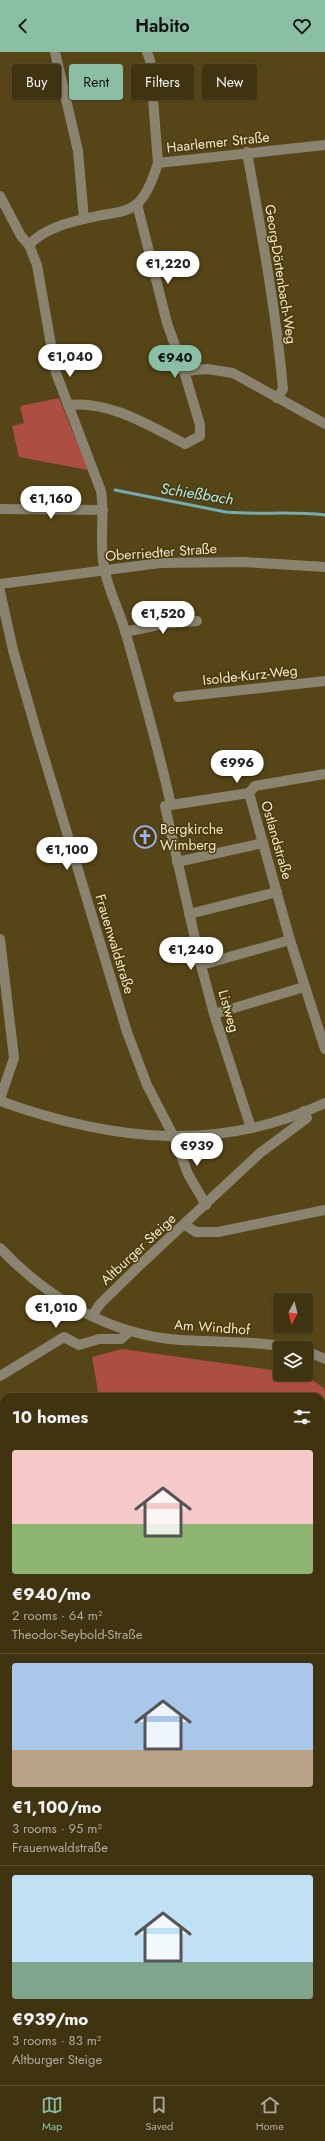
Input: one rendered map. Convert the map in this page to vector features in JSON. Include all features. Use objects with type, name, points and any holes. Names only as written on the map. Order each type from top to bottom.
[{"type":"street","points":[[55,52],[78,151],[84,219]]},
{"type":"street","points":[[147,52],[150,60],[158,162]]},
{"type":"street","name":"Haarlemer Straße","points":[[137,204],[154,176],[158,162],[325,145]]},
{"type":"street","name":"Georg-Dörtenbach-Weg","points":[[247,152],[267,260],[278,336],[283,390],[277,398]]},
{"type":"street","name":"Ostlandstraße","points":[[1,200],[21,236],[29,245],[41,280],[56,373],[101,491],[101,551],[104,569],[125,632],[156,742],[171,805],[249,793],[304,987],[321,1021],[325,1049]]},
{"type":"street","points":[[29,245],[36,237],[84,219],[125,210],[137,204],[164,316],[184,371],[200,425],[200,436],[186,444],[131,417],[82,403],[68,405]]},
{"type":"street","points":[[184,371],[207,369],[232,374],[325,424]]},
{"type":"street","points":[[0,509],[102,510]]},
{"type":"street","name":"Oberriedter Straße","points":[[0,584],[104,569],[160,563],[244,562],[325,567]]},
{"type":"street","name":"Frauenwaldstraße","points":[[0,591],[13,650],[38,737],[127,1032],[147,1085],[174,1136]]},
{"type":"street","points":[[125,632],[151,625],[197,621]]},
{"type":"street","name":"Isolde-Kurz-Weg","points":[[178,697],[325,681]]},
{"type":"street","points":[[249,793],[254,786],[325,774]]},
{"type":"street","name":"Listweg","points":[[165,806],[201,965],[214,1014],[251,1128]]},
{"type":"street","points":[[177,862],[263,843]]},
{"type":"street","points":[[189,914],[277,892]]},
{"type":"street","points":[[0,939],[14,1058],[0,1100],[44,1117],[90,1128],[134,1135],[174,1136],[214,1134],[251,1128],[325,1103]]},
{"type":"street","points":[[201,965],[290,940]]},
{"type":"street","points":[[214,1014],[304,987]]},
{"type":"street","name":"Altburger Steige","points":[[92,1316],[105,1299],[260,1153],[307,1118],[304,1111]]},
{"type":"street","points":[[174,1136],[188,1174],[206,1205]]},
{"type":"street","points":[[185,1225],[196,1232],[218,1232],[325,1210]]},
{"type":"street","name":"Am Windhof","points":[[0,1248],[21,1270],[39,1285],[92,1316],[130,1331],[150,1336],[178,1340],[273,1347]]},
{"type":"street","points":[[0,1376],[64,1337],[80,1345],[99,1339],[121,1339],[130,1331]]},
{"type":"street","points":[[313,1354],[325,1359]]},
{"type":"shaded area","points":[[59,398],[88,470],[19,457],[12,426],[24,423],[20,406]]},
{"type":"shaded area","points":[[122,1349],[273,1370],[273,1381],[313,1380],[325,1389],[325,1393],[98,1393],[92,1357]]},
{"type":"waterway","name":"Schießbach","points":[[115,490],[226,512],[300,513],[325,515]]},
{"type":"place","name":"Bergkirche Wimberg","points":[[145,837]]}]
